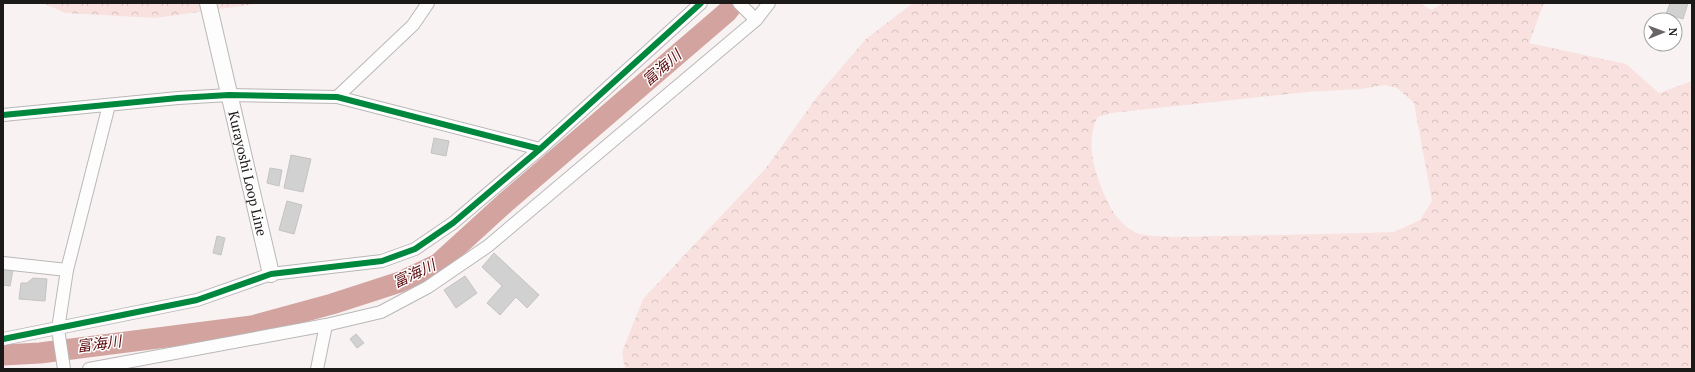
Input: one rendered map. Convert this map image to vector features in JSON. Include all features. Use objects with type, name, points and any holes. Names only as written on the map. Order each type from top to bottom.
[{"type":"main road","name":"Kurayoshi Loop Line","points":[[208,3],[271,274]]},
{"type":"street","points":[[337,97],[413,25],[428,3]]},
{"type":"street","points":[[3,339],[197,300],[271,274],[382,261],[415,249],[453,223],[540,149],[701,3]]},
{"type":"street","points":[[739,3],[754,18]]},
{"type":"street","points":[[89,369],[326,325],[381,312],[428,287],[488,246],[754,18],[769,3]]},
{"type":"street","points":[[3,114],[178,98],[229,96],[337,97],[540,149]]},
{"type":"street","points":[[64,369],[58,329],[66,270],[109,105]]},
{"type":"street","points":[[3,263],[66,270]]},
{"type":"street","points":[[317,369],[326,325]]},
{"type":"green space","points":[[43,3],[263,3],[155,18],[65,13]]},
{"type":"green space","points":[[913,3],[1419,3],[1432,10],[1443,3],[1544,3],[1529,43],[1626,64],[1659,93],[1692,81],[1692,369],[626,369],[622,352],[643,299],[766,168],[822,90],[866,39]],"holes":[[[1385,85],[1397,88],[1414,103],[1432,201],[1420,220],[1394,232],[1189,237],[1144,235],[1129,229],[1112,210],[1101,186],[1092,155],[1093,131],[1098,117],[1111,113],[1308,92],[1361,89]]]},
{"type":"building","points":[[1670,3],[1688,3],[1683,19],[1683,12],[1667,12]]},
{"type":"building","points":[[434,138],[449,141],[446,156],[431,153]]},
{"type":"building","points":[[291,155],[311,159],[303,192],[284,188]]},
{"type":"building","points":[[270,168],[282,170],[279,186],[267,183]]},
{"type":"building","points":[[287,201],[302,205],[294,234],[279,230]]},
{"type":"building","points":[[217,236],[225,238],[221,255],[213,253]]},
{"type":"building","points":[[494,253],[539,295],[527,308],[516,297],[500,315],[487,303],[502,286],[482,267]]},
{"type":"building","points":[[3,268],[13,270],[10,286],[3,285]]},
{"type":"building","points":[[465,276],[477,293],[456,308],[444,290]]},
{"type":"building","points":[[33,278],[47,279],[45,301],[19,299],[21,283],[27,283]]},
{"type":"building","points":[[356,334],[364,343],[357,348],[350,339]]},
{"type":"waterway","name":"富海川","points":[[3,355],[40,353],[252,326],[332,304],[400,282],[438,264],[506,202],[727,12],[734,3]]},
{"type":"cycle path","points":[[3,339],[197,300],[271,274],[382,261],[415,249],[453,223],[540,149],[701,3]]},
{"type":"cycle path","points":[[3,115],[178,98],[229,95],[337,97],[540,149]]}]
